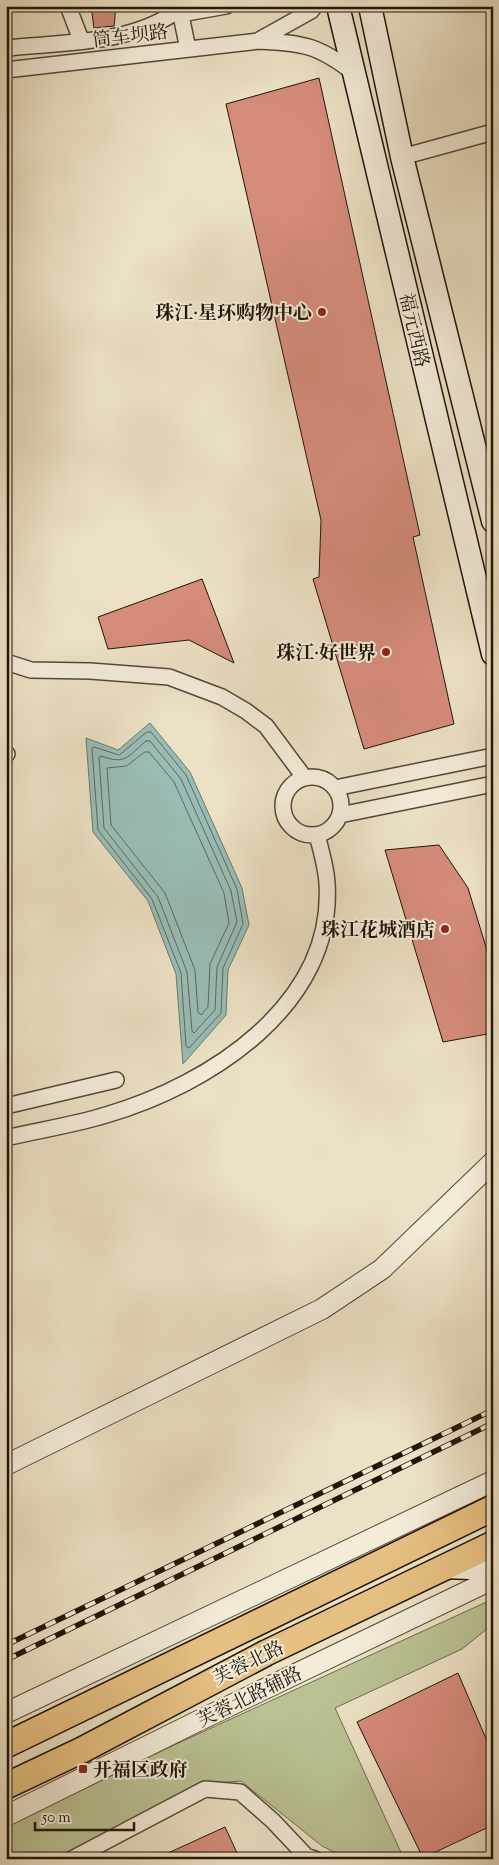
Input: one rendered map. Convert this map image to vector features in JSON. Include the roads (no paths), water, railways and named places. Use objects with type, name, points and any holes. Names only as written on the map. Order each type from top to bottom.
[{"type":"main road","name":"福元西路","points":[[338,6],[493,654]]},
{"type":"main road","name":"福元西路","points":[[370,6],[402,157],[493,522]]},
{"type":"main road","name":"芙蓉北路","points":[[6,1745],[493,1508]]},
{"type":"main road","name":"芙蓉北路","points":[[6,1786],[82,1750],[242,1665],[493,1544]]},
{"type":"main road","points":[[445,1567],[493,1569]]},
{"type":"street","points":[[68,6],[81,40]]},
{"type":"street","points":[[6,48],[117,36],[142,30],[163,21],[180,10],[226,6]]},
{"type":"street","points":[[258,41],[311,11],[315,6]]},
{"type":"street","points":[[180,10],[188,49]]},
{"type":"street","points":[[258,41],[298,43],[330,54],[354,73]]},
{"type":"street","name":"筒车坝路","points":[[6,70],[258,41]]},
{"type":"street","points":[[402,157],[493,132]]},
{"type":"street","points":[[6,662],[31,670],[130,673],[169,677],[222,697],[246,711],[266,726],[304,777]]},
{"type":"street","points":[[335,788],[493,756]]},
{"type":"street","points":[[316,776],[326,780],[335,788],[340,796],[340,815],[331,827],[317,835],[306,835],[296,831],[288,823],[283,812],[282,801],[286,791],[294,782],[304,777],[316,776]]},
{"type":"street","points":[[340,815],[493,784]]},
{"type":"street","points":[[6,1138],[107,1115],[174,1088],[211,1068],[247,1045],[288,1003],[316,957],[324,920],[327,883],[317,835]]},
{"type":"street","points":[[6,1106],[116,1080]]},
{"type":"street","points":[[6,1466],[322,1309],[382,1270],[493,1162]]},
{"type":"street","points":[[6,1713],[493,1481]]},
{"type":"street","name":"芙蓉北路辅路","points":[[6,1816],[493,1579]]},
{"type":"street","points":[[72,1859],[205,1789],[240,1792],[273,1820],[306,1856],[314,1859]]},
{"type":"water","points":[[150,723],[190,772],[242,888],[249,925],[228,970],[226,1015],[183,1064],[176,974],[148,901],[93,832],[86,738],[118,750]]},
{"type":"railway","points":[[6,1645],[493,1410]]},
{"type":"railway","points":[[6,1660],[493,1423]]},
{"type":"place","name":"珠江·星环购物中心","points":[[322,312]]},
{"type":"place","name":"珠江·好世界","points":[[386,652]]},
{"type":"place","name":"珠江花城酒店","points":[[445,929]]},
{"type":"place","name":"开福区政府","points":[[83,1769]]}]
